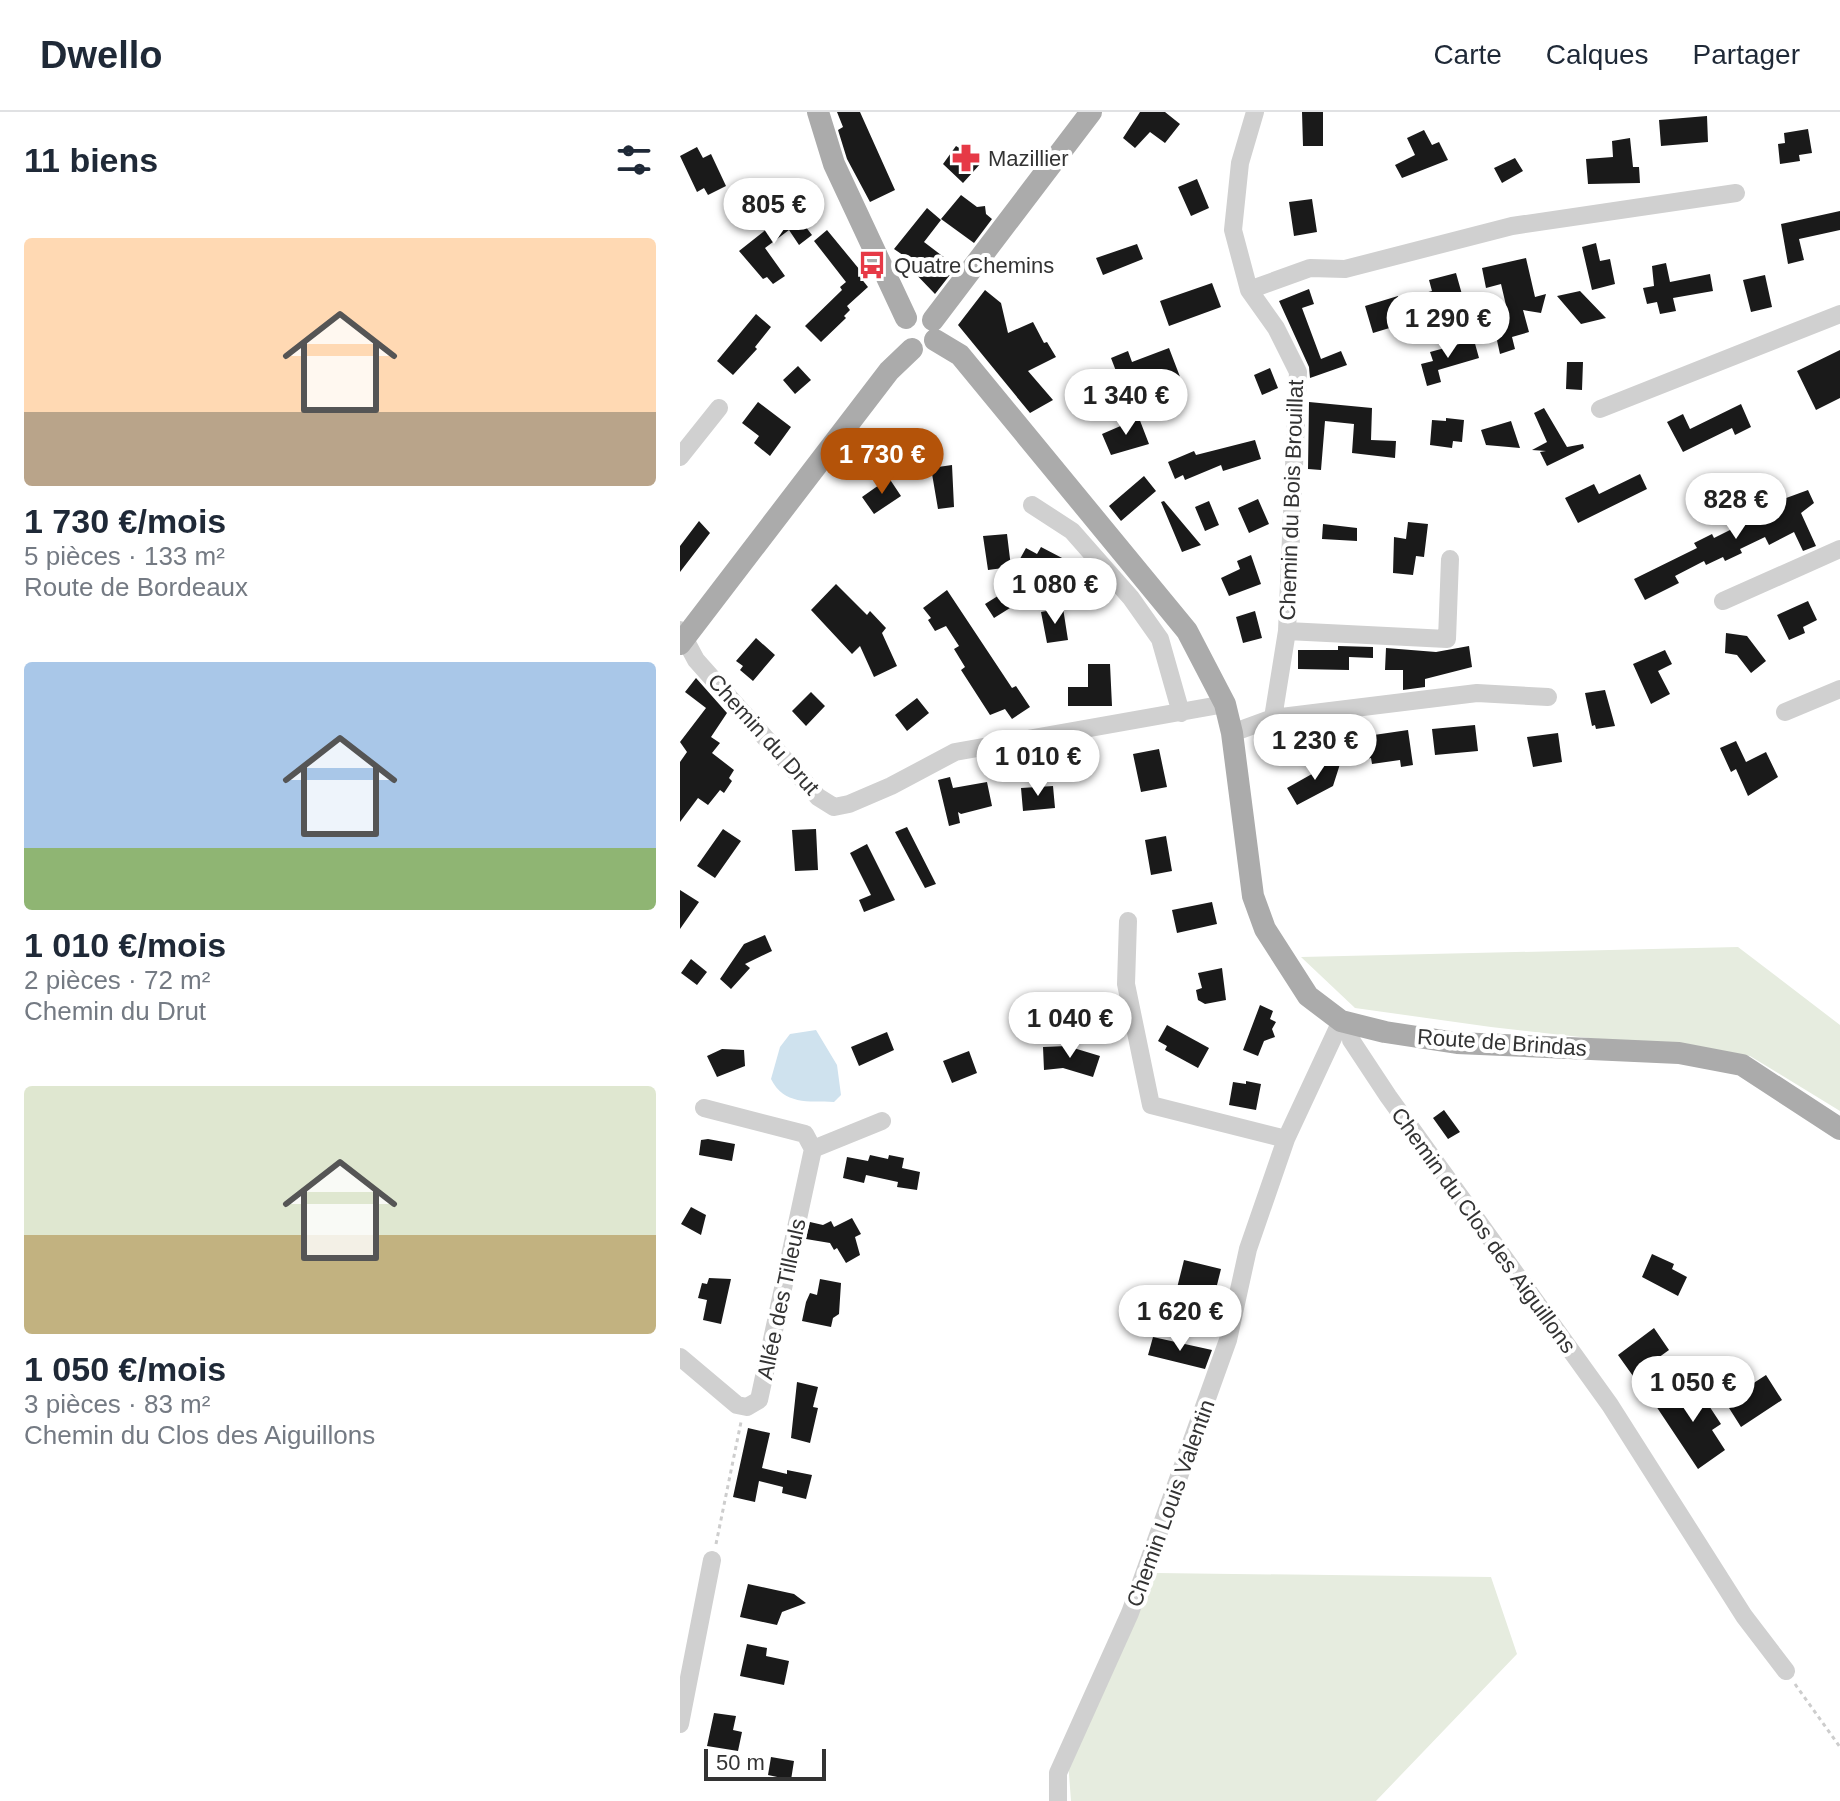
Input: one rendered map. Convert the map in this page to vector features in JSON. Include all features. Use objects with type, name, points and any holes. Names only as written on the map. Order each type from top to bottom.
[{"type":"main road","points":[[818,112],[834,164],[906,318],[900,335],[912,349]]},
{"type":"main road","points":[[682,637],[889,371],[912,349],[925,349],[934,330],[1091,112]]},
{"type":"main road","points":[[906,318],[923,313],[934,330]]},
{"type":"main road","name":"Route de Brindas","points":[[934,330],[960,355],[1187,631],[1225,704],[1232,733],[1253,896],[1265,929],[1308,996],[1347,1023],[1457,1043],[1679,1053],[1742,1065],[1840,1129]]},
{"type":"street","name":"Chemin du Bois Brouillat","points":[[1255,112],[1240,163],[1233,230],[1249,290],[1276,328],[1298,372],[1287,631],[1273,718]]},
{"type":"street","points":[[1249,290],[1310,268],[1345,269],[1512,226],[1736,193]]},
{"type":"street","points":[[1600,409],[1840,314]]},
{"type":"street","points":[[680,457],[719,408]]},
{"type":"street","points":[[1032,505],[1072,531],[1131,598],[1160,639],[1181,713]]},
{"type":"street","points":[[1723,601],[1840,549]]},
{"type":"street","points":[[1287,631],[1447,639],[1450,559]]},
{"type":"street","name":"Chemin du Drut","points":[[682,637],[696,660],[818,797],[834,807],[891,786],[926,764],[955,752],[1225,704]]},
{"type":"street","points":[[1785,712],[1840,689]]},
{"type":"street","points":[[1232,733],[1273,718],[1477,693],[1548,697]]},
{"type":"street","points":[[1128,921],[1126,984],[1151,1105],[1286,1139]]},
{"type":"street","name":"Chemin Louis Valentin","points":[[1058,1801],[1058,1773],[1130,1613],[1228,1340],[1248,1249],[1286,1139],[1347,1023]]},
{"type":"street","name":"Chemin du Clos des Aiguillons","points":[[1347,1023],[1351,1040],[1388,1096],[1610,1405],[1744,1616],[1786,1671]]},
{"type":"street","points":[[704,1108],[805,1134],[813,1149],[882,1121]]},
{"type":"street","name":"Allée des Tilleuls","points":[[680,1357],[737,1405],[747,1407],[759,1400],[813,1149]]},
{"type":"street","points":[[680,1724],[712,1560]]},
{"type":"path","points":[[712,1560],[742,1417],[747,1407]]},
{"type":"path","points":[[1786,1671],[1840,1747]]},
{"type":"shaded area","points":[[1738,947],[1840,1025],[1840,1111],[1750,1056],[1491,1027],[1355,1008],[1301,957]]},
{"type":"shaded area","points":[[1157,1573],[1491,1577],[1517,1654],[1376,1801],[1071,1801],[1068,1761]]},
{"type":"water","points":[[816,1030],[837,1065],[841,1095],[834,1102],[798,1100],[783,1093],[771,1079],[780,1047],[790,1034]]},
{"type":"building","points":[[837,112],[860,112],[895,190],[870,202],[847,159],[838,130],[843,127]]},
{"type":"building","points":[[1140,112],[1165,112],[1180,124],[1165,143],[1150,132],[1135,148],[1123,138]]},
{"type":"building","points":[[1302,112],[1323,112],[1323,146],[1303,146]]},
{"type":"building","points":[[1707,116],[1708,142],[1661,146],[1659,120]]},
{"type":"building","points":[[1808,129],[1812,153],[1799,155],[1800,161],[1780,164],[1778,144],[1785,143],[1784,133]]},
{"type":"building","points":[[1424,130],[1432,145],[1439,142],[1448,160],[1402,178],[1395,165],[1415,155],[1407,138]]},
{"type":"building","points":[[1630,138],[1633,167],[1639,167],[1640,183],[1588,184],[1586,159],[1613,157],[1612,141]]},
{"type":"building","points":[[956,146],[982,162],[963,183],[943,164]]},
{"type":"building","points":[[697,147],[703,158],[711,154],[726,186],[708,195],[704,188],[697,192],[680,156]]},
{"type":"building","points":[[1515,158],[1523,171],[1502,183],[1494,168]]},
{"type":"building","points":[[1197,179],[1209,208],[1191,216],[1178,187]]},
{"type":"building","points":[[961,195],[977,207],[985,206],[986,214],[992,219],[974,243],[941,219]]},
{"type":"building","points":[[1312,199],[1317,232],[1294,236],[1289,202]]},
{"type":"building","points":[[927,208],[941,220],[924,242],[949,261],[945,265],[953,271],[935,294],[909,267],[913,262],[894,249]]},
{"type":"building","points":[[792,209],[812,235],[799,245],[789,230],[765,248],[785,276],[773,284],[767,277],[763,279],[739,251]]},
{"type":"building","points":[[1840,211],[1840,230],[1799,239],[1804,260],[1788,264],[1781,224]]},
{"type":"building","points":[[827,230],[864,275],[860,277],[868,287],[847,306],[850,310],[844,316],[846,318],[821,342],[805,326],[842,290],[840,287],[846,282],[814,241]]},
{"type":"building","points":[[1596,243],[1600,261],[1610,259],[1615,284],[1592,290],[1582,247]]},
{"type":"building","points":[[1137,244],[1143,259],[1103,275],[1096,258]]},
{"type":"building","points":[[1526,258],[1535,297],[1546,294],[1541,313],[1523,310],[1529,332],[1512,337],[1515,349],[1500,354],[1492,318],[1508,314],[1501,284],[1486,288],[1482,268]]},
{"type":"building","points":[[1666,263],[1670,282],[1710,274],[1713,291],[1673,298],[1676,311],[1660,314],[1657,302],[1647,304],[1643,288],[1654,286],[1652,266]]},
{"type":"building","points":[[1456,273],[1463,298],[1428,304],[1425,293],[1432,291],[1429,280]]},
{"type":"building","points":[[1765,275],[1772,307],[1751,312],[1743,280]]},
{"type":"building","points":[[1212,283],[1221,307],[1169,326],[1160,301]]},
{"type":"building","points":[[1309,289],[1314,304],[1302,308],[1321,359],[1341,351],[1347,365],[1310,378],[1309,367],[1279,301]]},
{"type":"building","points":[[985,290],[1001,303],[1008,333],[1033,322],[1056,357],[1028,371],[1053,400],[1030,413],[958,325]]},
{"type":"building","points":[[1580,291],[1606,318],[1581,324],[1557,296]]},
{"type":"building","points":[[1398,296],[1406,323],[1373,333],[1365,306]]},
{"type":"building","points":[[756,314],[771,327],[755,347],[757,349],[733,375],[717,361]]},
{"type":"building","points":[[1474,340],[1479,358],[1438,370],[1441,382],[1427,386],[1421,364],[1433,361],[1430,352]]},
{"type":"building","points":[[1169,348],[1182,382],[1163,390],[1161,384],[1138,393],[1144,408],[1132,413],[1111,358],[1128,351],[1132,362]]},
{"type":"building","points":[[1840,350],[1840,398],[1816,410],[1797,371]]},
{"type":"building","points":[[1567,362],[1583,362],[1582,390],[1566,389]]},
{"type":"building","points":[[798,366],[811,380],[795,394],[783,380]]},
{"type":"building","points":[[1270,368],[1278,388],[1262,395],[1254,375]]},
{"type":"building","points":[[758,402],[791,427],[770,456],[754,443],[759,436],[742,423]]},
{"type":"building","points":[[1309,402],[1372,408],[1371,440],[1396,441],[1395,458],[1352,453],[1354,424],[1325,421],[1321,470],[1308,469]]},
{"type":"building","points":[[1741,404],[1751,427],[1735,435],[1732,428],[1683,452],[1667,422],[1683,414],[1690,429]]},
{"type":"building","points":[[1544,408],[1567,447],[1583,444],[1584,448],[1547,466],[1540,452],[1546,451],[1532,450],[1547,442],[1534,413]]},
{"type":"building","points":[[1139,418],[1149,444],[1111,455],[1102,434]]},
{"type":"building","points":[[1446,418],[1464,420],[1462,442],[1453,441],[1452,448],[1430,445],[1432,420],[1446,421]]},
{"type":"building","points":[[1511,421],[1520,448],[1486,445],[1481,430]]},
{"type":"building","points":[[1255,440],[1261,459],[1223,471],[1221,465],[1185,480],[1183,475],[1175,479],[1168,462],[1194,451],[1196,455]]},
{"type":"building","points":[[952,465],[954,507],[938,509],[931,468]]},
{"type":"building","points":[[1640,474],[1647,489],[1578,523],[1565,498],[1594,484],[1599,494]]},
{"type":"building","points":[[1144,476],[1156,491],[1121,521],[1109,506]]},
{"type":"building","points":[[889,478],[901,496],[874,514],[862,497]]},
{"type":"building","points":[[1808,490],[1814,503],[1801,513],[1816,546],[1803,551],[1794,532],[1769,545],[1765,537],[1740,549],[1742,553],[1725,561],[1723,557],[1706,565],[1704,561],[1675,576],[1679,583],[1645,600],[1634,579],[1697,548],[1694,543],[1712,534],[1714,538],[1746,522],[1744,516]]},
{"type":"building","points":[[1258,499],[1269,524],[1249,533],[1238,508]]},
{"type":"building","points":[[1164,501],[1201,545],[1182,552],[1161,502]]},
{"type":"building","points":[[1209,501],[1219,525],[1205,531],[1195,507]]},
{"type":"building","points":[[699,521],[710,533],[680,572],[680,546]]},
{"type":"building","points":[[1408,522],[1428,524],[1424,557],[1416,556],[1413,575],[1393,573],[1394,537],[1406,539]]},
{"type":"building","points":[[1323,524],[1357,528],[1357,541],[1322,539]]},
{"type":"building","points":[[1007,534],[1011,567],[988,570],[983,536]]},
{"type":"building","points":[[1041,547],[1064,559],[1016,566],[1026,548],[1037,554]]},
{"type":"building","points":[[1251,555],[1261,584],[1229,596],[1221,578],[1240,569],[1237,561]]},
{"type":"building","points":[[836,584],[867,615],[870,611],[886,628],[882,633],[897,666],[874,677],[860,646],[852,654],[811,610]]},
{"type":"building","points":[[947,590],[1012,688],[1016,686],[1030,707],[1012,719],[1005,709],[990,715],[961,670],[965,667],[954,649],[959,646],[946,626],[935,631],[928,620],[931,618],[923,608]]},
{"type":"building","points":[[1001,594],[1010,608],[994,618],[985,604]]},
{"type":"building","points":[[1808,601],[1817,620],[1803,627],[1805,633],[1789,640],[1777,615]]},
{"type":"building","points":[[1063,608],[1068,640],[1047,643],[1041,612]]},
{"type":"building","points":[[1255,611],[1262,638],[1243,643],[1236,617]]},
{"type":"building","points":[[1726,633],[1747,636],[1766,661],[1751,673],[1737,655],[1725,653]]},
{"type":"building","points":[[756,638],[775,655],[753,681],[740,670],[743,666],[736,661]]},
{"type":"building","points":[[1338,646],[1373,647],[1373,658],[1349,657],[1349,670],[1298,669],[1298,650],[1338,650]]},
{"type":"building","points":[[1469,646],[1472,667],[1425,679],[1425,687],[1403,690],[1403,670],[1385,670],[1386,648],[1436,652]]},
{"type":"building","points":[[1665,650],[1672,664],[1658,671],[1670,694],[1651,704],[1633,664]]},
{"type":"building","points":[[1088,664],[1110,664],[1112,706],[1068,706],[1068,687],[1088,687]]},
{"type":"building","points":[[696,678],[727,713],[711,737],[720,743],[712,753],[734,770],[729,778],[732,781],[724,793],[720,790],[708,805],[698,798],[680,822],[680,762],[687,752],[680,742],[706,708],[685,692]]},
{"type":"building","points":[[1605,690],[1615,726],[1596,729],[1595,725],[1592,726],[1585,693]]},
{"type":"building","points":[[811,692],[825,706],[806,726],[792,711]]},
{"type":"building","points":[[917,698],[929,713],[907,731],[895,715]]},
{"type":"building","points":[[1475,725],[1478,751],[1435,755],[1432,729]]},
{"type":"building","points":[[1408,730],[1413,765],[1401,767],[1400,760],[1372,764],[1371,758],[1361,760],[1358,742],[1368,740],[1367,736]]},
{"type":"building","points":[[1558,733],[1562,762],[1533,767],[1527,737]]},
{"type":"building","points":[[1736,741],[1746,762],[1766,752],[1778,777],[1748,796],[1736,769],[1731,772],[1720,748]]},
{"type":"building","points":[[1159,749],[1167,787],[1141,792],[1133,754]]},
{"type":"building","points":[[1323,759],[1340,764],[1333,786],[1297,805],[1287,788],[1319,770]]},
{"type":"building","points":[[950,777],[953,788],[987,782],[992,806],[961,814],[958,812],[960,823],[949,826],[938,780]]},
{"type":"building","points":[[1053,786],[1055,808],[1023,811],[1021,788]]},
{"type":"building","points":[[907,827],[936,884],[925,888],[895,832]]},
{"type":"building","points":[[723,829],[741,841],[715,878],[697,866]]},
{"type":"building","points":[[816,829],[818,870],[795,871],[792,830]]},
{"type":"building","points":[[1166,836],[1172,871],[1151,875],[1145,840]]},
{"type":"building","points":[[867,844],[895,900],[864,912],[859,900],[871,895],[850,853]]},
{"type":"building","points":[[680,890],[699,902],[680,929]]},
{"type":"building","points":[[1212,902],[1217,924],[1177,933],[1172,910]]},
{"type":"building","points":[[765,935],[772,951],[745,964],[750,968],[731,989],[720,979],[744,944]]},
{"type":"building","points":[[691,959],[707,972],[697,985],[681,973]]},
{"type":"building","points":[[1222,968],[1226,1000],[1205,1004],[1198,1000],[1196,990],[1202,988],[1198,973]]},
{"type":"building","points":[[1260,1005],[1273,1011],[1270,1019],[1276,1022],[1272,1029],[1275,1037],[1264,1041],[1258,1056],[1243,1050]]},
{"type":"building","points":[[1167,1025],[1209,1048],[1198,1068],[1165,1050],[1167,1046],[1158,1041]]},
{"type":"building","points":[[887,1032],[894,1050],[859,1066],[851,1047]]},
{"type":"building","points":[[1067,1046],[1100,1056],[1093,1077],[1063,1068],[1044,1070],[1043,1047]]},
{"type":"building","points":[[722,1049],[744,1050],[745,1066],[717,1077],[707,1056]]},
{"type":"building","points":[[969,1051],[977,1073],[952,1083],[943,1061]]},
{"type":"building","points":[[1246,1081],[1261,1084],[1256,1110],[1229,1105],[1233,1082],[1246,1084]]},
{"type":"building","points":[[1444,1110],[1460,1132],[1448,1139],[1433,1118]]},
{"type":"building","points":[[701,1140],[735,1144],[732,1161],[699,1155]]},
{"type":"building","points":[[870,1155],[888,1159],[889,1155],[904,1158],[902,1168],[920,1172],[917,1190],[897,1187],[898,1182],[866,1175],[864,1183],[843,1178],[847,1157],[868,1161]]},
{"type":"building","points":[[691,1207],[706,1215],[701,1235],[681,1224]]},
{"type":"building","points":[[852,1218],[861,1234],[855,1237],[860,1255],[846,1263],[830,1243],[806,1239],[810,1222],[823,1225],[831,1221],[834,1227]]},
{"type":"building","points":[[1652,1254],[1674,1264],[1672,1269],[1687,1277],[1678,1296],[1642,1277]]},
{"type":"building","points":[[1184,1260],[1221,1269],[1213,1301],[1176,1292]]},
{"type":"building","points":[[709,1278],[731,1279],[721,1324],[703,1320],[707,1300],[698,1298],[702,1283],[707,1284]]},
{"type":"building","points":[[820,1279],[841,1283],[839,1314],[833,1318],[831,1327],[802,1321],[806,1302],[810,1293],[817,1295]]},
{"type":"building","points":[[1654,1328],[1669,1350],[1633,1376],[1618,1355]]},
{"type":"building","points":[[1153,1337],[1212,1350],[1205,1369],[1148,1355]]},
{"type":"building","points":[[1766,1375],[1782,1400],[1741,1427],[1729,1408],[1739,1401],[1735,1395]]},
{"type":"building","points":[[797,1382],[818,1387],[813,1407],[818,1408],[810,1443],[791,1438]]},
{"type":"building","points":[[1684,1386],[1688,1391],[1696,1386],[1721,1424],[1712,1430],[1725,1450],[1698,1469],[1656,1406]]},
{"type":"building","points":[[748,1428],[770,1433],[762,1468],[787,1474],[787,1470],[812,1475],[806,1499],[782,1493],[783,1487],[759,1481],[755,1502],[733,1497]]},
{"type":"building","points":[[748,1584],[794,1594],[806,1603],[782,1612],[777,1625],[740,1617]]},
{"type":"building","points":[[747,1644],[767,1648],[766,1656],[789,1661],[784,1685],[740,1676]]},
{"type":"building","points":[[714,1713],[736,1716],[733,1730],[742,1732],[738,1751],[707,1746]]},
{"type":"building","points":[[771,1757],[794,1761],[791,1780],[768,1775]]},
{"type":"place","name":"Mazillier","points":[[966,158]]},
{"type":"place","name":"Quatre Chemins","points":[[872,265]]}]
